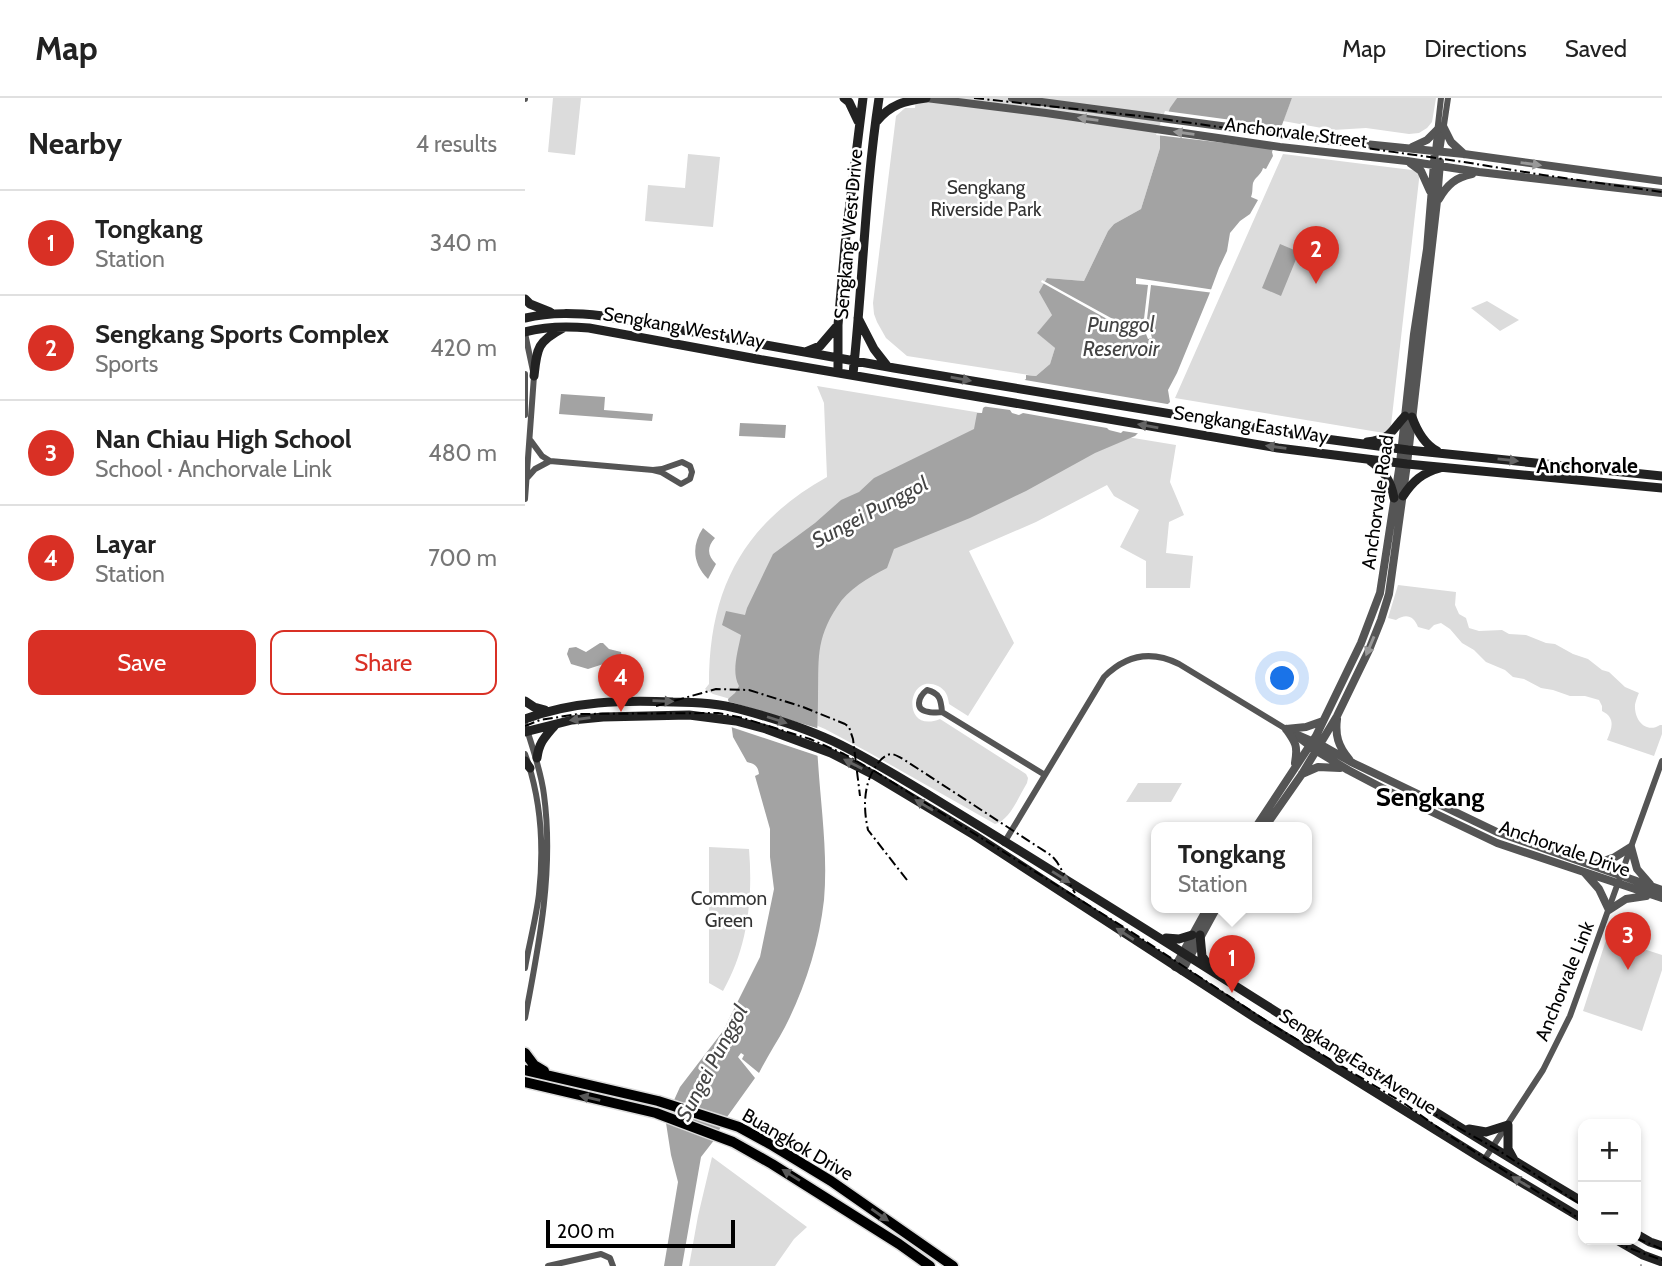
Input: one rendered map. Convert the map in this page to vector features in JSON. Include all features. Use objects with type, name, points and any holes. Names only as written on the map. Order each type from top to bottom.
[{"type":"main road","points":[[844,98],[849,102],[859,123]]},
{"type":"main road","name":"Sengkang West Drive","points":[[838,372],[838,325],[863,98]]},
{"type":"main road","name":"Sengkang West Drive","points":[[853,374],[879,98]]},
{"type":"main road","points":[[875,124],[894,106],[905,101],[926,98]]},
{"type":"main road","points":[[525,299],[540,309],[555,313]]},
{"type":"main road","name":"Sengkang West Way","points":[[525,318],[555,313],[603,316],[838,358]]},
{"type":"main road","points":[[857,318],[874,349],[891,367]]},
{"type":"main road","points":[[806,352],[820,346],[838,325]]},
{"type":"main road","points":[[527,375],[536,352],[547,336],[568,326]]},
{"type":"main road","name":"Sengkang West Way","points":[[525,332],[568,326],[608,330],[838,372]]},
{"type":"main road","name":"Sengkang East Way","points":[[838,358],[1218,423],[1405,449],[1662,476]]},
{"type":"main road","name":"Sengkang East Way","points":[[838,372],[1278,448],[1662,488]]},
{"type":"main road","points":[[1359,443],[1378,441],[1391,435],[1408,416],[1431,448],[1440,453]]},
{"type":"main road","points":[[1368,459],[1383,471],[1398,497],[1417,478],[1445,467]]},
{"type":"main road","points":[[525,701],[547,711]]},
{"type":"main road","name":"Sengkang East Avenue","points":[[547,711],[594,702],[718,705],[768,717],[833,741],[933,798],[1160,937],[1578,1199]]},
{"type":"main road","points":[[526,726],[547,711]]},
{"type":"main road","name":"Sengkang East Avenue","points":[[526,726],[618,716],[717,718],[766,729],[831,753],[874,775],[999,851],[1178,969],[1578,1216]]},
{"type":"main road","points":[[537,758],[539,747],[557,724]]},
{"type":"main road","points":[[1160,937],[1179,939],[1196,935],[1202,956],[1213,970]]},
{"type":"main road","points":[[525,1053],[534,1065],[550,1076]]},
{"type":"main road","name":"Buangkok Drive","points":[[525,1070],[658,1101],[739,1127],[831,1181],[953,1266]]},
{"type":"main road","name":"Buangkok Drive","points":[[525,1082],[656,1113],[733,1142],[772,1164],[930,1266]]},
{"type":"main road","points":[[1459,1126],[1487,1132],[1508,1125],[1508,1149],[1515,1162]]},
{"type":"main road","points":[[1641,1237],[1662,1246]]},
{"type":"main road","points":[[1626,1245],[1662,1262]]},
{"type":"street","name":"Anchorvale Street","points":[[926,98],[1322,152],[1662,194]]},
{"type":"street","name":"Anchorvale Street","points":[[1012,98],[1662,181]]},
{"type":"street","points":[[1438,151],[1441,98]]},
{"type":"street","points":[[1410,149],[1427,140],[1440,128],[1448,98]]},
{"type":"street","points":[[1440,128],[1464,155]]},
{"type":"street","name":"Anchorvale Road","points":[[1268,822],[1302,774],[1323,721],[1361,643],[1380,593],[1404,463],[1414,334],[1434,198],[1438,151]]},
{"type":"street","points":[[1407,161],[1421,171],[1434,198],[1460,177],[1479,172]]},
{"type":"street","points":[[525,332],[530,439],[525,499]]},
{"type":"street","points":[[525,415],[527,375]]},
{"type":"street","points":[[530,439],[536,450],[550,461]]},
{"type":"street","points":[[527,478],[535,469],[550,461],[653,470],[681,484],[687,482],[692,472],[690,466],[682,462],[653,470]]},
{"type":"street","name":"Anchorvale Road","points":[[1259,822],[1295,766],[1337,716],[1373,640],[1389,594],[1398,497]]},
{"type":"street","points":[[999,851],[1104,677],[1113,668],[1140,656],[1168,658],[1315,745]]},
{"type":"street","points":[[942,712],[1045,775]]},
{"type":"street","points":[[1302,774],[1323,766],[1350,767],[1337,740],[1337,716]]},
{"type":"street","points":[[1286,729],[1306,727],[1323,721]]},
{"type":"street","points":[[525,1018],[541,934],[547,873],[546,813],[537,758],[526,726]]},
{"type":"street","points":[[1286,729],[1296,742],[1295,766]]},
{"type":"street","name":"Anchorvale Drive","points":[[1315,745],[1392,794],[1497,843],[1584,872],[1620,879]]},
{"type":"street","points":[[525,754],[537,805],[540,873],[525,968]]},
{"type":"street","name":"Anchorvale Link","points":[[1484,1160],[1556,1047],[1570,1016],[1662,761]]},
{"type":"street","name":"Anchorvale Drive","points":[[1350,767],[1497,832],[1594,865],[1662,898]]},
{"type":"street","points":[[1584,872],[1599,889],[1609,910],[1626,899],[1652,891],[1637,869],[1631,847],[1594,865]]},
{"type":"street","name":"Anchorvale Drive","points":[[1652,891],[1662,890]]},
{"type":"street","points":[[1178,969],[1205,913]]},
{"type":"street","points":[[1196,935],[1212,913]]},
{"type":"street","points":[[548,1266],[601,1254],[610,1258],[613,1266]]},
{"type":"green space","points":[[553,98],[581,98],[575,155],[548,152]]},
{"type":"green space","name":"Sengkang Riverside Park","points":[[916,98],[1177,98],[1160,135],[1160,148],[1141,209],[1114,224],[1108,231],[1084,281],[1047,278],[1052,315],[1038,333],[1055,348],[1050,364],[1036,376],[907,356],[886,338],[877,322],[873,303],[896,116],[905,108],[915,108]]},
{"type":"green space","points":[[1292,98],[1436,98],[1432,122],[1419,133],[1409,134],[1366,128],[1333,130],[1283,121]]},
{"type":"green space","points":[[688,154],[720,157],[713,227],[645,221],[648,185],[685,188]]},
{"type":"green space","points":[[1283,154],[1420,171],[1390,434],[1175,398]]},
{"type":"green space","points":[[1487,301],[1519,320],[1500,331],[1471,308]]},
{"type":"green space","points":[[817,386],[1176,445],[1170,482],[1184,515],[1169,522],[1166,553],[1193,556],[1190,588],[1146,588],[1146,561],[1120,547],[1139,510],[1114,496],[1107,485],[1036,522],[969,551],[1014,643],[968,716],[949,704],[943,689],[938,686],[927,684],[919,687],[912,703],[919,718],[927,722],[940,719],[1026,774],[1027,783],[1014,807],[1000,822],[995,824],[825,729],[713,694],[705,689],[709,684],[716,618],[724,589],[736,562],[773,516],[798,495],[827,477],[824,403]]},
{"type":"green space","points":[[1398,585],[1456,592],[1455,605],[1459,614],[1466,618],[1469,628],[1479,631],[1502,630],[1555,644],[1609,672],[1625,687],[1639,693],[1635,711],[1642,724],[1650,728],[1662,725],[1662,734],[1654,756],[1607,740],[1611,720],[1602,711],[1599,700],[1570,696],[1513,677],[1505,670],[1486,662],[1441,623],[1429,630],[1418,627],[1409,617],[1396,620],[1388,618]]},
{"type":"green space","points":[[1138,783],[1182,783],[1171,802],[1126,802]]},
{"type":"green space","name":"Common Green","points":[[709,847],[749,849],[747,922],[738,957],[723,991],[709,983]]},
{"type":"green space","points":[[1607,937],[1662,955],[1662,970],[1642,1031],[1583,1011]]},
{"type":"green space","points":[[712,1157],[807,1227],[794,1239],[775,1266],[689,1266]]},
{"type":"water","name":"Punggol Reservoir","points":[[1177,98],[1292,98],[1272,152],[1273,156],[1266,169],[1263,168],[1253,183],[1251,197],[1258,200],[1250,214],[1230,233],[1227,251],[1168,390],[1170,402],[1135,436],[1095,453],[970,518],[894,549],[887,568],[853,589],[830,619],[822,641],[819,662],[817,746],[825,883],[815,949],[792,1012],[759,1073],[742,1059],[744,1055],[741,1053],[738,1057],[755,1078],[701,1157],[682,1266],[664,1266],[678,1182],[666,1123],[670,1109],[680,1087],[723,1031],[760,957],[774,889],[770,829],[755,776],[759,771],[756,766],[747,762],[733,737],[728,699],[739,686],[735,668],[741,635],[722,625],[726,611],[745,615],[773,554],[841,500],[859,492],[874,478],[974,429],[977,413],[982,413],[983,408],[1026,379],[1026,375],[1036,376],[1050,364],[1055,348],[1037,333],[1052,315],[1039,292],[1047,278],[1084,281],[1108,231],[1114,224],[1141,209],[1160,148],[1160,135],[1170,108]]},
{"type":"water","points":[[1280,244],[1299,252],[1281,296],[1262,288]]},
{"type":"water","points":[[561,394],[605,397],[604,410],[653,414],[652,421],[559,414]]},
{"type":"water","points":[[740,423],[786,425],[785,438],[739,436]]},
{"type":"water","points":[[703,528],[715,538],[709,552],[716,564],[708,579],[699,567],[695,555]]},
{"type":"water","points":[[600,643],[621,652],[622,658],[588,669],[571,664],[567,654],[569,648],[576,647],[586,652]]},
{"type":"pier","points":[[1165,111],[1285,127],[1276,149],[1156,135]]},
{"type":"pier","points":[[1136,278],[1215,290],[1214,293],[1151,285],[1147,319],[1152,338],[1148,339],[1146,334],[1133,338],[1132,333],[1041,282],[1042,280],[1131,329],[1133,320],[1138,321],[1139,325],[1144,319],[1148,285],[1136,284]]},
{"type":"pier","points":[[1019,379],[1173,405],[1142,434],[1121,433],[1107,428],[1023,413],[1019,415],[1010,410],[981,406]]},
{"type":"pier","points":[[725,701],[820,729],[821,757],[728,726]]},
{"type":"railway","points":[[974,98],[1149,117],[1662,192]]},
{"type":"railway","points":[[656,706],[716,689],[749,690],[845,724],[849,727],[853,739],[860,796]]},
{"type":"railway","points":[[525,726],[540,720],[578,714],[718,713],[810,739],[844,754],[1133,933],[1271,1024],[1405,1104],[1578,1218]]},
{"type":"railway","points":[[907,880],[868,830],[866,821],[865,795],[869,779],[879,761],[890,754],[903,759],[1052,856],[1075,893]]},
{"type":"railway","points":[[1424,1108],[1501,1152],[1578,1203]]},
{"type":"railway","points":[[1641,1240],[1662,1249]]},
{"type":"railway","points":[[1623,1245],[1662,1260]]},
{"type":"place","name":"Sengkang Sports Complex","points":[[1316,284]]},
{"type":"place","name":"Layar","points":[[621,712]]},
{"type":"place","name":"Nan Chiau High School","points":[[1628,970]]},
{"type":"place","name":"Tongkang","points":[[1232,993]]},
{"type":"district","name":"Anchorvale","points":[[1587,466]]},
{"type":"district","name":"Sengkang","points":[[1430,797]]},
{"type":"water label","name":"Sungei Punggol","points":[[870,512]]},
{"type":"water label","name":"Sungei Punggol","points":[[712,1063]]}]
